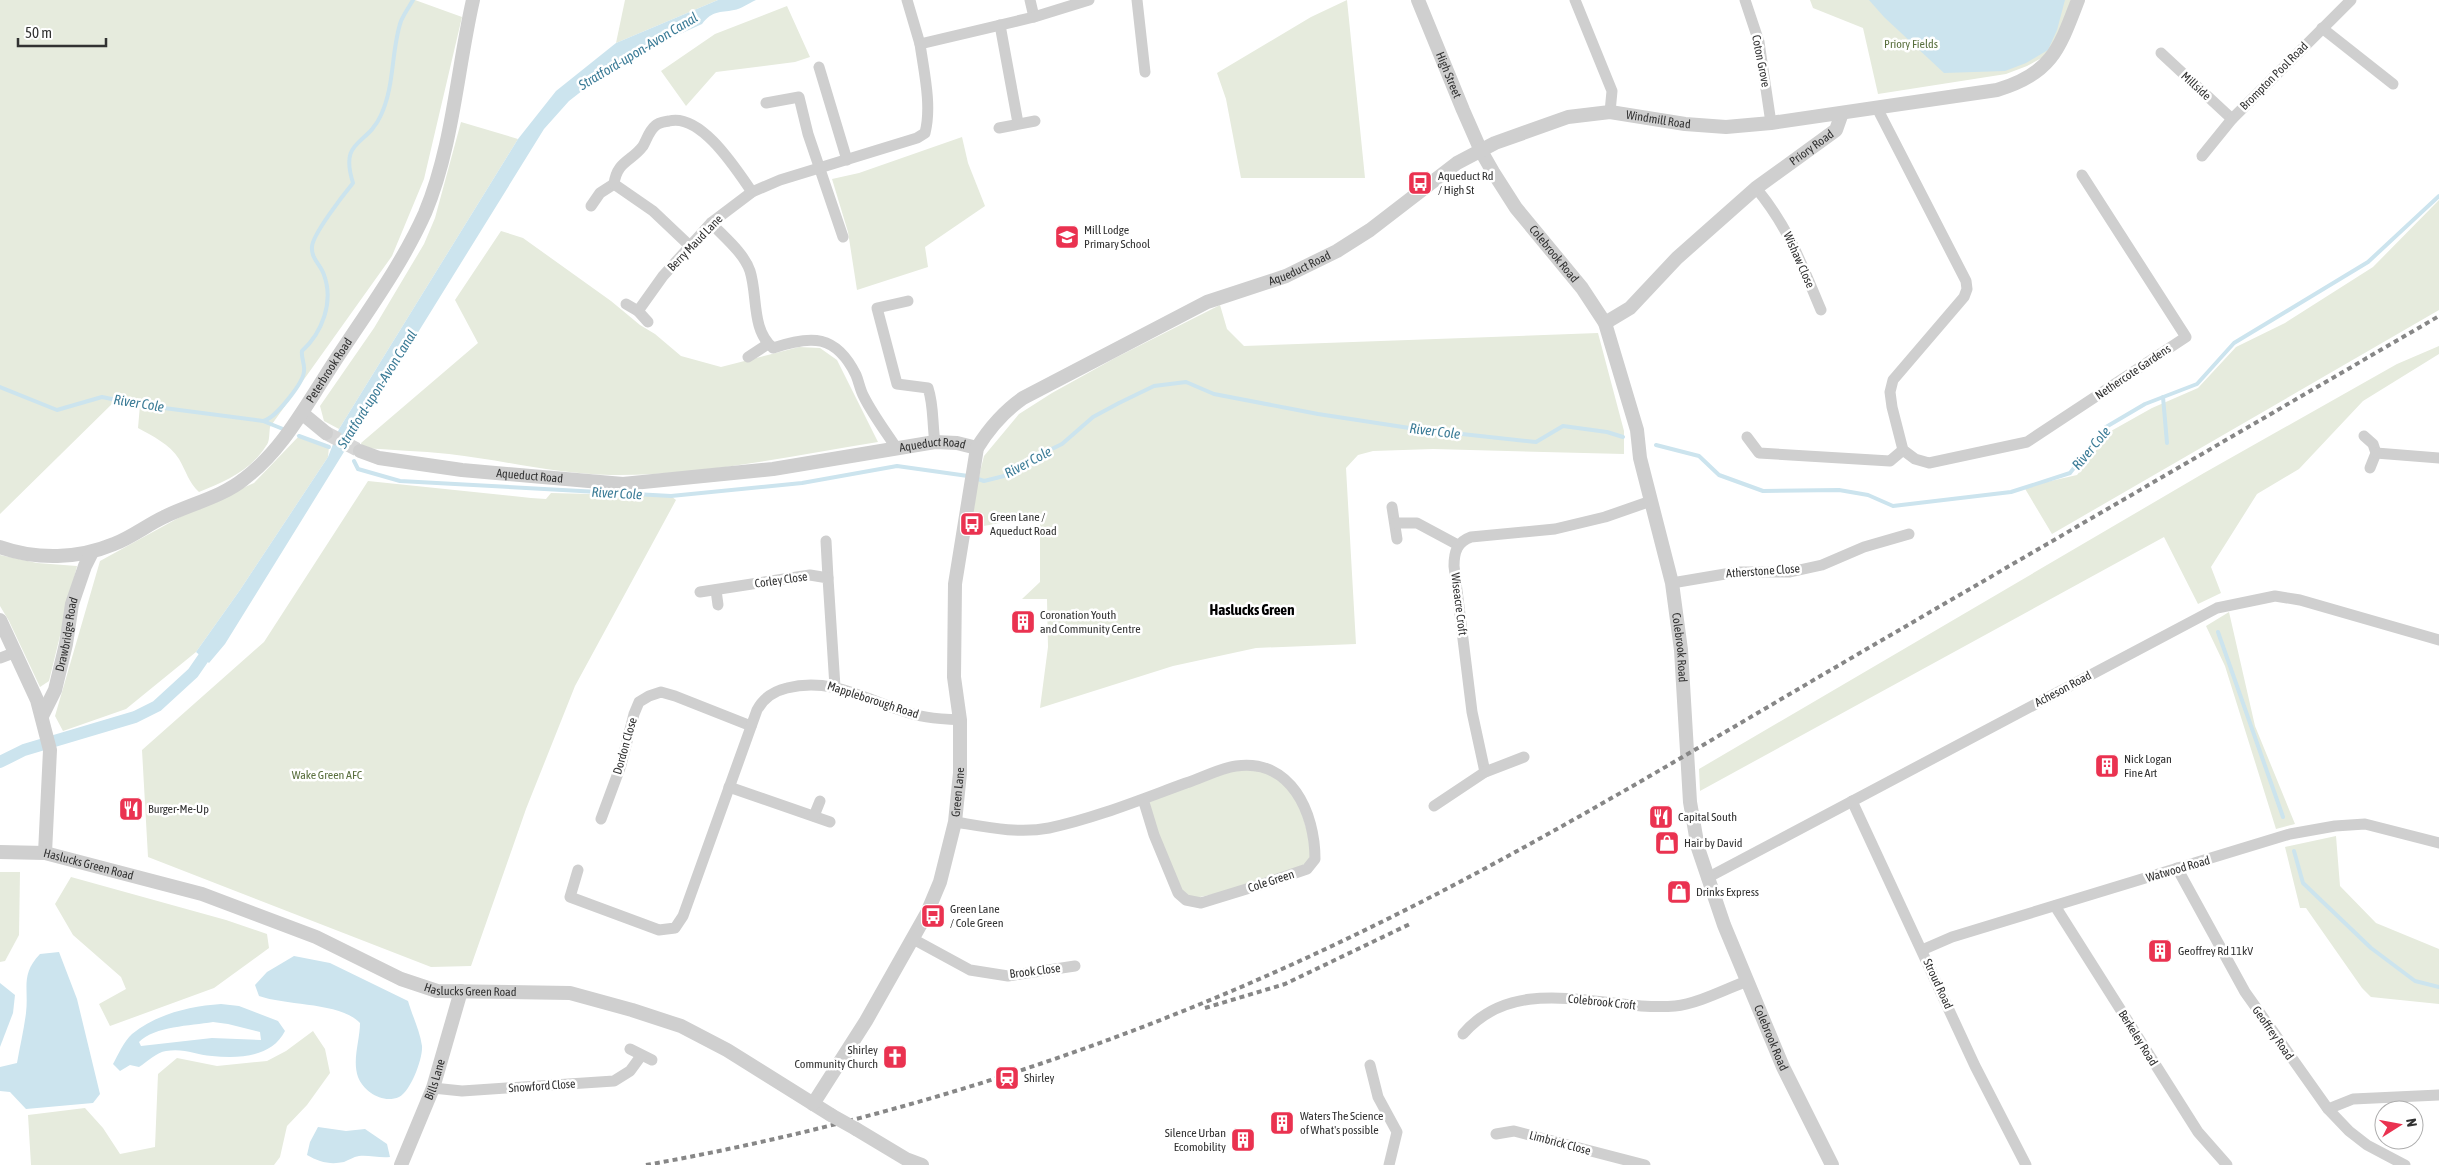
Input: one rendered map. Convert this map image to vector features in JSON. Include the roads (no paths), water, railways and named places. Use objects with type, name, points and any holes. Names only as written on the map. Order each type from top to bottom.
[{"type":"street","name":"Peterbrook Road","points":[[0,547],[24,555],[58,556],[92,552],[116,544],[163,518],[243,480],[271,454],[303,414],[326,375],[396,269],[425,213],[442,159],[473,0]]},
{"type":"street","name":"Berry Maud Lane","points":[[638,312],[662,276],[691,247],[711,223],[752,192],[780,180],[917,138],[925,133],[928,123],[920,44],[907,0]]},
{"type":"street","points":[[1030,0],[1034,17]]},
{"type":"street","points":[[920,44],[1034,17],[1088,0]]},
{"type":"street","points":[[1137,0],[1145,72]]},
{"type":"street","name":"High Street","points":[[1418,0],[1481,151]]},
{"type":"street","points":[[1575,0],[1612,92],[1610,112]]},
{"type":"street","name":"Coton Grove","points":[[1744,0],[1759,42],[1771,123]]},
{"type":"street","points":[[1842,113],[1997,90],[2024,81],[2052,59],[2078,0]]},
{"type":"street","name":"Brompton Pool Road","points":[[2202,156],[2232,119],[2351,0]]},
{"type":"street","points":[[1000,25],[1018,124]]},
{"type":"street","points":[[2322,28],[2393,84]]},
{"type":"street","name":"Millside","points":[[2161,53],[2232,119]]},
{"type":"street","points":[[819,67],[847,160]]},
{"type":"street","points":[[766,103],[799,97],[808,134],[843,237]]},
{"type":"street","points":[[1747,437],[1759,453],[1890,461],[1903,450],[1892,407],[1890,392],[1893,380],[1964,297],[1967,289],[1966,281],[1877,108]]},
{"type":"street","name":"Windmill Road","points":[[1481,151],[1495,142],[1568,117],[1610,112],[1685,124],[1726,127],[1842,113]]},
{"type":"street","name":"Priory Road","points":[[1605,323],[1630,308],[1677,258],[1756,188],[1836,130],[1842,113]]},
{"type":"street","points":[[614,184],[615,174],[619,166],[636,154],[654,127],[659,123],[684,119],[696,125],[728,156],[752,192]]},
{"type":"street","points":[[998,128],[1035,121]]},
{"type":"street","name":"Colebrook Road","points":[[1481,151],[1516,208],[1582,288],[1605,323],[1637,430],[1640,458],[1672,583],[1681,650],[1690,802],[1698,848],[1707,878],[1783,1067],[1832,1165]]},
{"type":"street","name":"Aqueduct Road","points":[[360,451],[379,458],[462,470],[623,484],[773,470],[935,442],[956,443],[978,448],[997,419],[1023,398],[1207,302],[1286,276],[1337,252],[1370,230],[1457,163],[1481,151]]},
{"type":"street","name":"Nethercote Gardens","points":[[1903,450],[1914,459],[1929,463],[2027,442],[2186,337],[2082,176]]},
{"type":"street","points":[[591,206],[600,193],[614,184]]},
{"type":"street","points":[[614,184],[653,211],[691,247]]},
{"type":"street","name":"Wishaw Close","points":[[1756,188],[1772,208],[1792,240],[1821,310]]},
{"type":"street","points":[[711,223],[744,259],[750,272],[756,309],[768,344],[773,348],[800,339],[818,340],[833,346],[849,364],[864,396],[897,449]]},
{"type":"street","points":[[908,301],[877,308],[897,384],[928,388],[933,402],[931,421],[935,442]]},
{"type":"street","points":[[626,304],[648,322]]},
{"type":"street","points":[[748,357],[768,344]]},
{"type":"street","points":[[303,414],[326,433]]},
{"type":"street","points":[[2364,436],[2373,444],[2376,453],[2370,468]]},
{"type":"street","name":"Green Lane","points":[[812,1104],[866,1021],[932,902],[955,822],[960,773],[960,720],[955,684],[954,599],[968,495],[978,448]]},
{"type":"street","points":[[2376,453],[2439,458]]},
{"type":"street","points":[[1396,524],[1417,523],[1458,546],[1464,540],[1472,537],[1556,529],[1605,517],[1651,501]]},
{"type":"street","points":[[1392,507],[1397,539]]},
{"type":"street","name":"Atherstone Close","points":[[1672,583],[1737,572],[1790,572],[1838,560],[1864,547],[1908,534]]},
{"type":"street","points":[[826,541],[836,687]]},
{"type":"street","name":"Wiseacre Croft","points":[[1458,546],[1454,555],[1454,566],[1472,712],[1485,772]]},
{"type":"street","name":"Drawbridge Road","points":[[42,716],[55,690],[66,644],[72,604],[85,566],[92,552]]},
{"type":"street","name":"Corley Close","points":[[700,592],[810,575],[828,578]]},
{"type":"street","points":[[716,590],[718,605]]},
{"type":"street","name":"Acheson Road","points":[[1707,878],[2083,677],[2217,608],[2275,596],[2300,600],[2439,640]]},
{"type":"street","points":[[0,620],[16,652],[42,716],[48,742],[51,758],[45,853]]},
{"type":"street","points":[[0,658],[16,652]]},
{"type":"street","name":"Mappleborough Road","points":[[578,870],[570,897],[659,930],[674,928],[683,916],[761,703],[778,690],[806,684],[836,687],[922,716],[960,720]]},
{"type":"street","name":"Dordon Close","points":[[601,819],[621,765],[634,714],[639,702],[661,692],[751,726]]},
{"type":"street","points":[[1434,806],[1485,772],[1524,757]]},
{"type":"street","name":"Cole Green","points":[[955,822],[1003,830],[1048,828],[1094,816],[1236,766],[1266,768],[1286,779],[1295,789],[1307,814],[1315,841],[1315,859],[1307,869],[1266,883],[1201,903],[1186,900],[1178,893],[1154,835],[1143,799]]},
{"type":"street","points":[[729,787],[830,822]]},
{"type":"street","points":[[814,816],[820,800]]},
{"type":"street","name":"Stroud Road","points":[[1852,802],[1976,1066],[2026,1165]]},
{"type":"street","name":"Watwood Road","points":[[1922,950],[1952,937],[2290,834],[2335,826],[2365,824],[2439,843]]},
{"type":"street","name":"Haslucks Green Road","points":[[0,852],[45,853],[202,894],[316,937],[401,979],[437,990],[570,993],[681,1026],[726,1050],[812,1104],[906,1159],[922,1165]]},
{"type":"street","name":"Geoffrey Road","points":[[2177,868],[2245,992],[2328,1109],[2349,1131],[2367,1145],[2405,1165]]},
{"type":"street","name":"Berkeley Road","points":[[2055,906],[2198,1132],[2227,1165]]},
{"type":"street","name":"Brook Close","points":[[913,939],[970,970],[1008,976],[1075,966]]},
{"type":"street","name":"Colebrook Croft","points":[[1464,1034],[1483,1017],[1508,1003],[1540,997],[1560,997],[1627,1006],[1678,1006],[1747,981]]},
{"type":"street","name":"Bills Lane","points":[[401,1165],[433,1088],[461,991]]},
{"type":"street","points":[[630,1049],[652,1060]]},
{"type":"street","name":"Snowford Close","points":[[433,1088],[462,1091],[614,1081],[630,1071],[641,1056]]},
{"type":"street","points":[[1370,1065],[1378,1097],[1398,1132],[1389,1165]]},
{"type":"street","points":[[2328,1109],[2353,1099],[2439,1095]]},
{"type":"street","name":"Limbrick Close","points":[[1496,1134],[1514,1131],[1623,1163],[1645,1165]]},
{"type":"water","points":[[718,0],[756,0],[737,9],[713,14],[702,24],[619,62],[569,101],[544,129],[225,644],[209,663],[196,652],[240,590],[328,457],[339,429],[518,139],[556,91],[616,43]]},
{"type":"water","name":"Priory Fields","points":[[1869,0],[2065,0],[2057,30],[2048,50],[2026,63],[2005,71],[1944,73],[1884,17]]},
{"type":"water","points":[[59,952],[77,999],[100,1094],[93,1103],[26,1109],[10,1092],[0,1091],[0,1067],[17,1063],[26,1013],[27,982],[30,969],[40,954]]},
{"type":"water","points":[[294,956],[330,963],[408,1001],[420,1035],[422,1051],[412,1081],[403,1094],[393,1099],[381,1098],[369,1092],[361,1082],[356,1070],[360,1023],[351,1016],[327,1008],[259,996],[255,985],[267,972]]},
{"type":"water","points":[[0,983],[15,995],[13,1013],[0,1047]]},
{"type":"water","points":[[209,1005],[239,1006],[278,1021],[285,1031],[272,1046],[263,1051],[244,1056],[222,1057],[173,1050],[159,1053],[139,1067],[130,1065],[120,1071],[113,1064],[126,1040],[142,1027],[174,1012]],"holes":[[[213,1022],[260,1032],[261,1040],[212,1038],[141,1046],[139,1042],[163,1030]]]},
{"type":"water","points":[[318,1127],[346,1131],[365,1129],[387,1144],[390,1157],[359,1156],[344,1162],[334,1163],[316,1159],[307,1155],[310,1142]]},
{"type":"waterway","points":[[263,421],[281,407],[303,376],[302,351],[309,344],[320,326],[327,306],[328,296],[323,271],[313,255],[313,241],[329,215],[353,183],[349,158],[352,150],[369,133],[381,115],[389,92],[398,32],[402,18],[413,0]]},
{"type":"waterway","name":"River Cole","points":[[1656,445],[1699,456],[1719,475],[1763,491],[1839,490],[1868,495],[1893,506],[2011,492],[2070,473],[2106,427],[2145,404],[2197,384],[2234,343],[2368,262],[2439,196]]},
{"type":"waterway","name":"River Cole","points":[[975,478],[984,481],[1008,475],[1027,461],[1062,444],[1093,417],[1119,403],[1154,386],[1186,382],[1214,394],[1318,414],[1416,429],[1536,442],[1563,426],[1607,432],[1623,437]]},
{"type":"waterway","name":"River Cole","points":[[0,387],[57,410],[102,397],[141,405],[263,421],[283,429]]},
{"type":"waterway","points":[[2163,397],[2167,443]]},
{"type":"waterway","name":"River Cole","points":[[299,436],[329,447]]},
{"type":"waterway","name":"River Cole","points":[[354,461],[358,469],[400,481],[671,496],[802,483],[897,466],[968,476]]},
{"type":"waterway","points":[[2218,632],[2283,817]]},
{"type":"waterway","name":"Stratford-upon-Avon Canal","points":[[0,762],[24,750],[135,717],[157,706],[193,673],[213,644]]},
{"type":"waterway","points":[[2294,851],[2303,883],[2371,948],[2415,981],[2439,987]]},
{"type":"tunnel","points":[[326,433],[360,451]]},
{"type":"railway","points":[[646,1165],[830,1126],[1010,1074],[1099,1043],[1187,1009],[1274,973],[1359,933],[1482,870],[1602,803],[2439,316]]},
{"type":"railway","points":[[1205,1008],[1285,984],[1412,923]]},
{"type":"place","name":"Aqueduct Rd / High St","points":[[1420,183]]},
{"type":"place","name":"Mill Lodge Primary School","points":[[1067,237]]},
{"type":"place","name":"Green Lane / Aqueduct Road","points":[[972,524]]},
{"type":"place","name":"Coronation Youth and Community Centre","points":[[1023,622]]},
{"type":"place","name":"Nick Logan Fine Art","points":[[2107,766]]},
{"type":"place","name":"Burger-Me-Up","points":[[131,809]]},
{"type":"place","name":"Capital South","points":[[1661,817]]},
{"type":"place","name":"Hair by David","points":[[1667,843]]},
{"type":"place","name":"Drinks Express","points":[[1679,892]]},
{"type":"place","name":"Green Lane / Cole Green","points":[[933,916]]},
{"type":"place","name":"Geoffrey Rd 11kV","points":[[2160,951]]},
{"type":"place","name":"Shirley Community Church","points":[[895,1057]]},
{"type":"place","name":"Shirley","points":[[1007,1078]]},
{"type":"place","name":"Waters The Science of What's possible","points":[[1282,1123]]},
{"type":"place","name":"Silence Urban Ecomobility","points":[[1243,1140]]},
{"type":"district","name":"Haslucks Green","points":[[1252,609]]},
{"type":"park label","name":"Wake Green AFC","points":[[327,775]]}]
